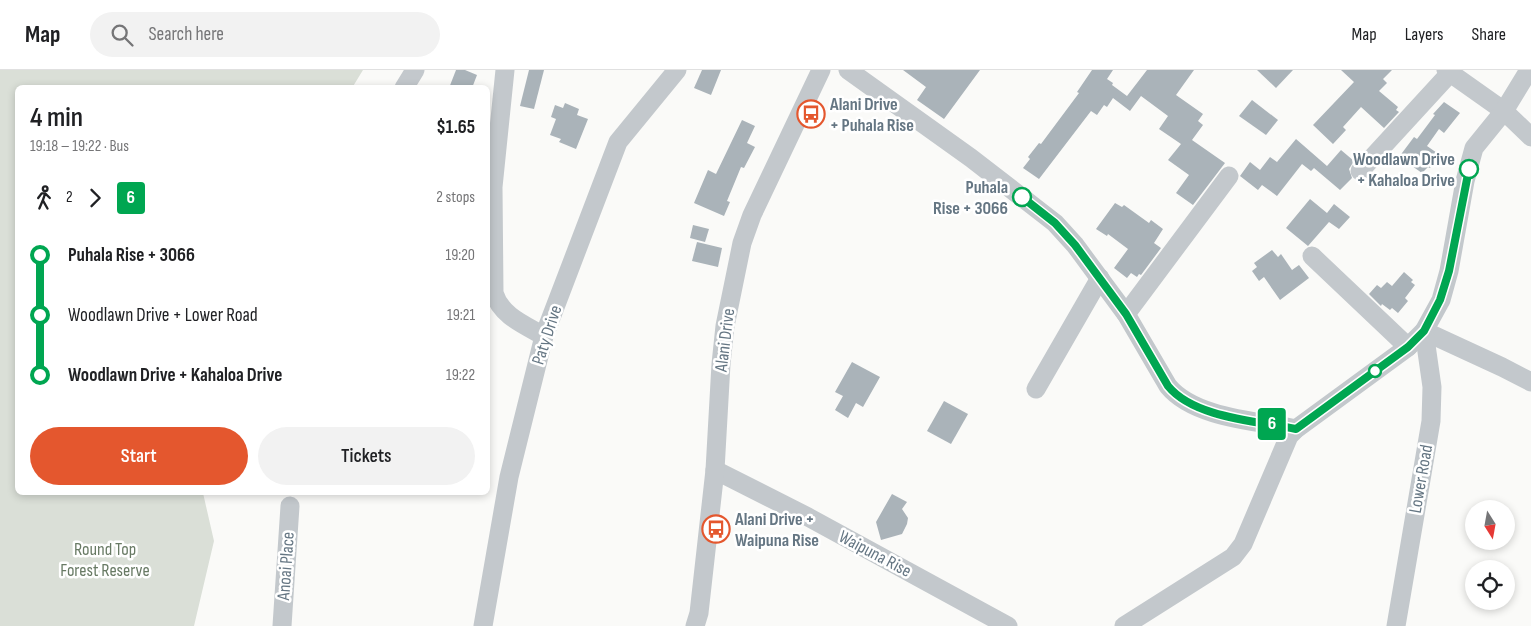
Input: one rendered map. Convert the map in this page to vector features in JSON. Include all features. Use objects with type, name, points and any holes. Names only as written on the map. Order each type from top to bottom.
[{"type":"street","points":[[406,85],[415,70]]},
{"type":"street","points":[[506,70],[493,187],[494,293],[497,303],[507,314],[544,336]]},
{"type":"street","name":"Paty Drive","points":[[483,626],[509,477],[544,336],[618,142],[677,70]]},
{"type":"street","name":"Alani Drive","points":[[695,626],[699,613],[714,470],[725,326],[742,243],[752,215],[821,70]]},
{"type":"street","points":[[848,70],[971,158],[1055,223],[1075,245],[1126,314],[1168,386],[1175,394],[1216,414],[1296,429]]},
{"type":"street","points":[[1124,626],[1233,557],[1239,551],[1288,436],[1408,347],[1424,331],[1440,300],[1449,271],[1465,181],[1474,148],[1504,111],[1529,70]]},
{"type":"street","points":[[1360,171],[1448,71],[1504,111],[1531,137]]},
{"type":"street","points":[[1126,314],[1229,176]]},
{"type":"street","points":[[1312,256],[1408,347]]},
{"type":"street","points":[[1036,389],[1100,278]]},
{"type":"street","points":[[1424,331],[1531,382]]},
{"type":"street","name":"Lower Road","points":[[1396,626],[1431,421],[1432,387],[1424,331]]},
{"type":"street","name":"Waipuna Rise","points":[[714,470],[808,518],[1008,626]]},
{"type":"street","name":"Anoai Place","points":[[282,626],[290,506]]},
{"type":"green space","name":"Round Top Forest Reserve","points":[[0,70],[363,70],[354,85],[15,85],[15,495],[203,495],[214,541],[194,626],[0,626]]},
{"type":"building","points":[[456,70],[465,70],[477,75],[473,85],[450,85]]},
{"type":"building","points":[[529,70],[544,70],[534,109],[520,106]]},
{"type":"building","points":[[702,70],[721,70],[711,95],[694,88]]},
{"type":"building","points":[[903,70],[980,70],[944,119],[917,100],[926,87]]},
{"type":"building","points":[[1092,70],[1113,70],[1107,79],[1127,96],[1147,70],[1194,70],[1176,95],[1203,114],[1198,121],[1203,125],[1192,140],[1225,163],[1193,205],[1176,193],[1189,175],[1168,160],[1181,144],[1159,129],[1168,116],[1141,96],[1130,111],[1113,98],[1107,107],[1104,105],[1097,115],[1091,111],[1039,179],[1023,168],[1030,159],[1028,157],[1039,143],[1041,144],[1079,93],[1077,92]]},
{"type":"building","points":[[1257,70],[1293,70],[1276,88]]},
{"type":"building","points":[[1341,70],[1392,70],[1383,79],[1387,83],[1379,91],[1398,107],[1396,110],[1399,112],[1384,128],[1361,107],[1343,127],[1346,130],[1333,144],[1313,125],[1354,82]]},
{"type":"building","points":[[1252,100],[1278,120],[1266,135],[1239,116]]},
{"type":"building","points":[[1444,102],[1460,113],[1444,133],[1439,129],[1427,146],[1440,155],[1430,168],[1428,167],[1422,173],[1399,157],[1414,137],[1417,139],[1435,115],[1433,114]]},
{"type":"building","points":[[565,103],[579,109],[577,115],[588,119],[576,149],[559,142],[561,139],[550,135],[556,119],[551,117],[555,105],[563,108]]},
{"type":"building","points":[[742,120],[755,126],[747,143],[755,147],[744,168],[741,167],[727,201],[730,202],[724,216],[694,203],[708,170],[716,174]]},
{"type":"building","points":[[1296,139],[1327,166],[1341,150],[1354,161],[1349,169],[1352,178],[1340,190],[1314,168],[1311,171],[1302,164],[1277,196],[1262,185],[1258,190],[1240,176],[1250,162],[1260,170],[1270,157],[1277,162]]},
{"type":"building","points":[[1310,199],[1327,213],[1334,204],[1350,217],[1339,229],[1329,222],[1308,246],[1286,228]]},
{"type":"building","points":[[1115,203],[1122,207],[1124,205],[1149,223],[1151,220],[1163,229],[1154,243],[1161,248],[1141,275],[1139,274],[1137,277],[1131,273],[1127,278],[1114,268],[1128,249],[1108,234],[1107,236],[1096,229]]},
{"type":"building","points":[[693,225],[709,229],[705,242],[690,238]]},
{"type":"building","points":[[697,242],[722,248],[718,267],[692,261]]},
{"type":"building","points":[[1272,250],[1278,257],[1281,254],[1292,270],[1299,265],[1309,278],[1280,300],[1264,277],[1259,281],[1252,271],[1257,267],[1254,263]]},
{"type":"building","points":[[1404,272],[1413,280],[1411,282],[1415,285],[1405,298],[1408,301],[1398,313],[1392,308],[1390,310],[1382,304],[1381,306],[1369,294],[1377,285],[1381,288],[1387,282],[1392,286]]},
{"type":"building","points":[[852,362],[880,377],[863,407],[856,403],[848,418],[835,410],[843,396],[835,392]]},
{"type":"building","points":[[944,401],[968,414],[951,444],[927,431]]},
{"type":"building","points":[[892,494],[907,502],[902,509],[908,518],[907,524],[902,534],[881,540],[876,522]]},
{"type":"bus line","name":"6","points":[[1022,197],[1055,223],[1075,245],[1126,314],[1168,386],[1175,394],[1216,414],[1296,429],[1408,347],[1424,331],[1440,300],[1449,271],[1465,181],[1469,169]]},
{"type":"place","name":"Alani Drive + Puhala Rise","points":[[811,114]]},
{"type":"place","name":"Woodlawn Drive + Kahaloa Drive","points":[[1469,169]]},
{"type":"place","name":"Puhala Rise + 3066","points":[[1022,197]]},
{"type":"place","name":"Alani Drive + Waipuna Rise","points":[[716,529]]}]
